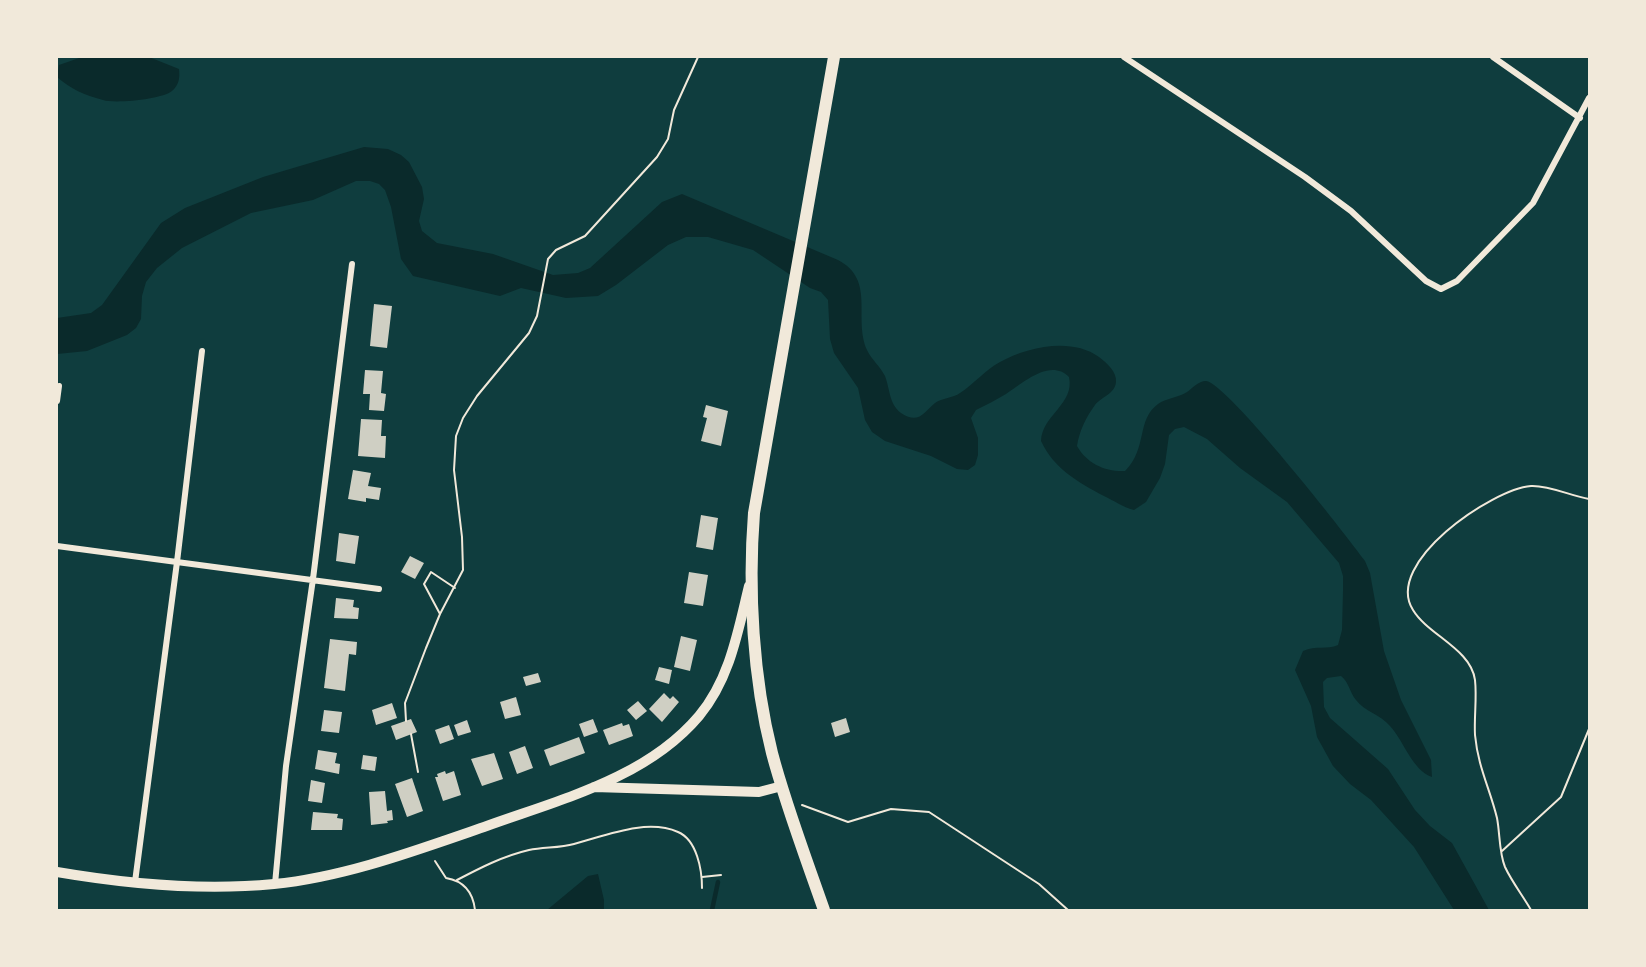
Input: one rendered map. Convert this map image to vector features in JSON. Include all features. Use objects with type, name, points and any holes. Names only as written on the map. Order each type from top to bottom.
[{"type":"main road","points":[[824,910],[786,799],[766,727],[750,582],[754,513],[834,57]]},
{"type":"main road","points":[[57,872],[135,882],[223,886],[275,884],[364,866],[594,787],[662,749],[678,738],[700,715],[729,665],[750,582]]},
{"type":"main road","points":[[594,787],[759,792],[782,786]]},
{"type":"street","points":[[1124,57],[1305,177],[1351,211],[1426,281],[1441,289],[1457,281],[1533,203],[1589,98]]},
{"type":"street","points":[[1493,57],[1580,118]]},
{"type":"street","points":[[275,884],[286,765],[313,579],[352,264]]},
{"type":"street","points":[[135,882],[202,351]]},
{"type":"street","points":[[57,401],[59,386]]},
{"type":"street","points":[[57,546],[379,589]]},
{"type":"path","points":[[406,720],[405,703],[440,614],[463,570],[462,537],[454,470],[456,436],[477,396],[529,333],[542,298],[548,259],[556,250],[585,236],[657,157],[668,139],[674,110],[698,57]]},
{"type":"path","points":[[1531,910],[1504,865],[1497,817],[1479,763],[1475,734],[1475,678],[1465,660],[1413,610],[1408,597],[1408,582],[1414,565],[1462,519],[1508,493],[1532,486],[1589,499]]},
{"type":"path","points":[[440,614],[423,584],[424,580],[431,572],[455,588]]},
{"type":"path","points":[[1502,850],[1561,797],[1589,729]]},
{"type":"path","points":[[411,734],[418,772]]},
{"type":"path","points":[[786,799],[848,822],[891,809],[929,812],[1039,884],[1068,910]]},
{"type":"path","points":[[457,880],[474,869],[521,853],[648,828],[662,828],[683,835],[692,844],[702,877],[702,888]]},
{"type":"path","points":[[435,861],[446,878],[457,880],[467,887],[475,910]]},
{"type":"path","points":[[702,877],[721,875]]},
{"type":"water","points":[[82,57],[149,57],[179,69],[178,81],[172,91],[167,94],[128,101],[103,100],[78,91],[57,77],[59,65]]},
{"type":"water","points":[[364,147],[388,149],[409,162],[422,187],[424,199],[419,221],[422,231],[437,243],[493,254],[553,275],[578,273],[590,268],[662,202],[682,194],[838,260],[850,268],[857,278],[860,289],[863,338],[867,350],[885,376],[894,405],[901,413],[912,418],[921,416],[935,403],[960,393],[995,365],[1011,357],[1050,346],[1076,347],[1099,357],[1113,371],[1116,378],[1113,390],[1095,405],[1089,414],[1081,430],[1077,446],[1086,458],[1098,466],[1125,471],[1137,453],[1147,418],[1158,404],[1183,394],[1203,381],[1218,388],[1287,462],[1365,561],[1370,573],[1384,651],[1401,700],[1431,760],[1432,777],[1419,768],[1386,722],[1359,704],[1341,676],[1327,678],[1323,682],[1324,707],[1330,718],[1388,769],[1415,810],[1430,826],[1452,843],[1489,910],[1454,910],[1414,847],[1371,800],[1350,784],[1333,766],[1317,737],[1311,706],[1295,670],[1303,651],[1338,645],[1342,630],[1343,576],[1339,563],[1287,502],[1240,468],[1207,439],[1184,427],[1175,429],[1169,435],[1165,464],[1146,502],[1134,510],[1094,491],[1060,467],[1046,451],[1041,441],[1047,424],[1063,402],[1070,386],[1069,377],[1054,370],[1037,374],[976,410],[971,418],[978,438],[978,455],[975,465],[968,470],[957,469],[931,456],[885,441],[872,432],[865,420],[858,388],[834,353],[830,339],[828,300],[821,292],[810,288],[753,250],[708,237],[686,237],[668,245],[598,296],[566,298],[521,288],[500,296],[413,276],[401,259],[391,207],[385,190],[379,184],[370,181],[356,181],[313,200],[251,213],[182,248],[157,268],[146,282],[142,296],[141,319],[136,328],[127,335],[87,351],[57,354],[57,318],[91,313],[102,305],[161,223],[185,208],[263,177]]},
{"type":"water","points":[[598,874],[604,910],[547,910],[588,876]]},
{"type":"building","points":[[374,304],[392,306],[387,348],[370,346]]},
{"type":"building","points":[[365,370],[383,371],[381,393],[386,394],[384,411],[369,410],[370,394],[363,394]]},
{"type":"building","points":[[706,405],[728,411],[721,446],[701,441],[707,418],[703,417]]},
{"type":"building","points":[[361,419],[382,420],[381,436],[386,436],[385,458],[358,456]]},
{"type":"building","points":[[353,470],[371,473],[368,486],[381,488],[379,500],[366,498],[366,502],[348,499]]},
{"type":"building","points":[[701,515],[718,518],[713,550],[696,547]]},
{"type":"building","points":[[339,533],[359,536],[355,564],[336,561]]},
{"type":"building","points":[[410,556],[424,563],[415,579],[401,572]]},
{"type":"building","points":[[689,572],[708,575],[703,606],[684,603]]},
{"type":"building","points":[[336,598],[354,600],[353,607],[359,608],[358,619],[334,618]]},
{"type":"building","points":[[681,636],[697,640],[690,671],[674,667]]},
{"type":"building","points":[[330,639],[357,642],[356,655],[349,654],[345,691],[324,688]]},
{"type":"building","points":[[659,667],[672,670],[669,684],[655,680]]},
{"type":"building","points":[[538,673],[541,682],[526,686],[523,677]]},
{"type":"building","points":[[664,693],[670,699],[673,696],[679,702],[662,722],[649,709]]},
{"type":"building","points":[[516,697],[521,715],[505,719],[500,702]]},
{"type":"building","points":[[638,701],[647,711],[636,720],[627,710]]},
{"type":"building","points":[[392,703],[397,718],[376,725],[372,710]]},
{"type":"building","points":[[324,710],[342,712],[339,733],[321,731]]},
{"type":"building","points":[[846,718],[850,732],[835,737],[831,723]]},
{"type":"building","points":[[411,719],[417,732],[396,740],[391,726]]},
{"type":"building","points":[[593,719],[598,732],[584,737],[579,724]]},
{"type":"building","points":[[467,720],[471,732],[458,736],[454,725]]},
{"type":"building","points":[[622,723],[623,726],[629,724],[633,736],[609,745],[603,730]]},
{"type":"building","points":[[449,725],[454,739],[440,744],[435,730]]},
{"type":"building","points":[[579,737],[585,753],[550,766],[544,750]]},
{"type":"building","points":[[525,746],[533,768],[517,774],[509,752]]},
{"type":"building","points":[[318,750],[337,753],[335,763],[340,764],[339,774],[315,769]]},
{"type":"building","points":[[494,753],[503,779],[482,786],[471,759]]},
{"type":"building","points":[[363,755],[377,757],[375,771],[361,769]]},
{"type":"building","points":[[445,771],[446,774],[454,771],[461,795],[443,801],[435,777]]},
{"type":"building","points":[[412,778],[423,811],[407,817],[395,784]]},
{"type":"building","points":[[311,780],[325,783],[322,803],[308,801]]},
{"type":"building","points":[[385,791],[387,811],[392,810],[393,820],[387,821],[388,823],[371,825],[369,792]]},
{"type":"building","points":[[313,812],[338,814],[337,818],[343,819],[342,830],[311,830]]},
{"type":"waterway","points":[[712,910],[718,882]]}]
